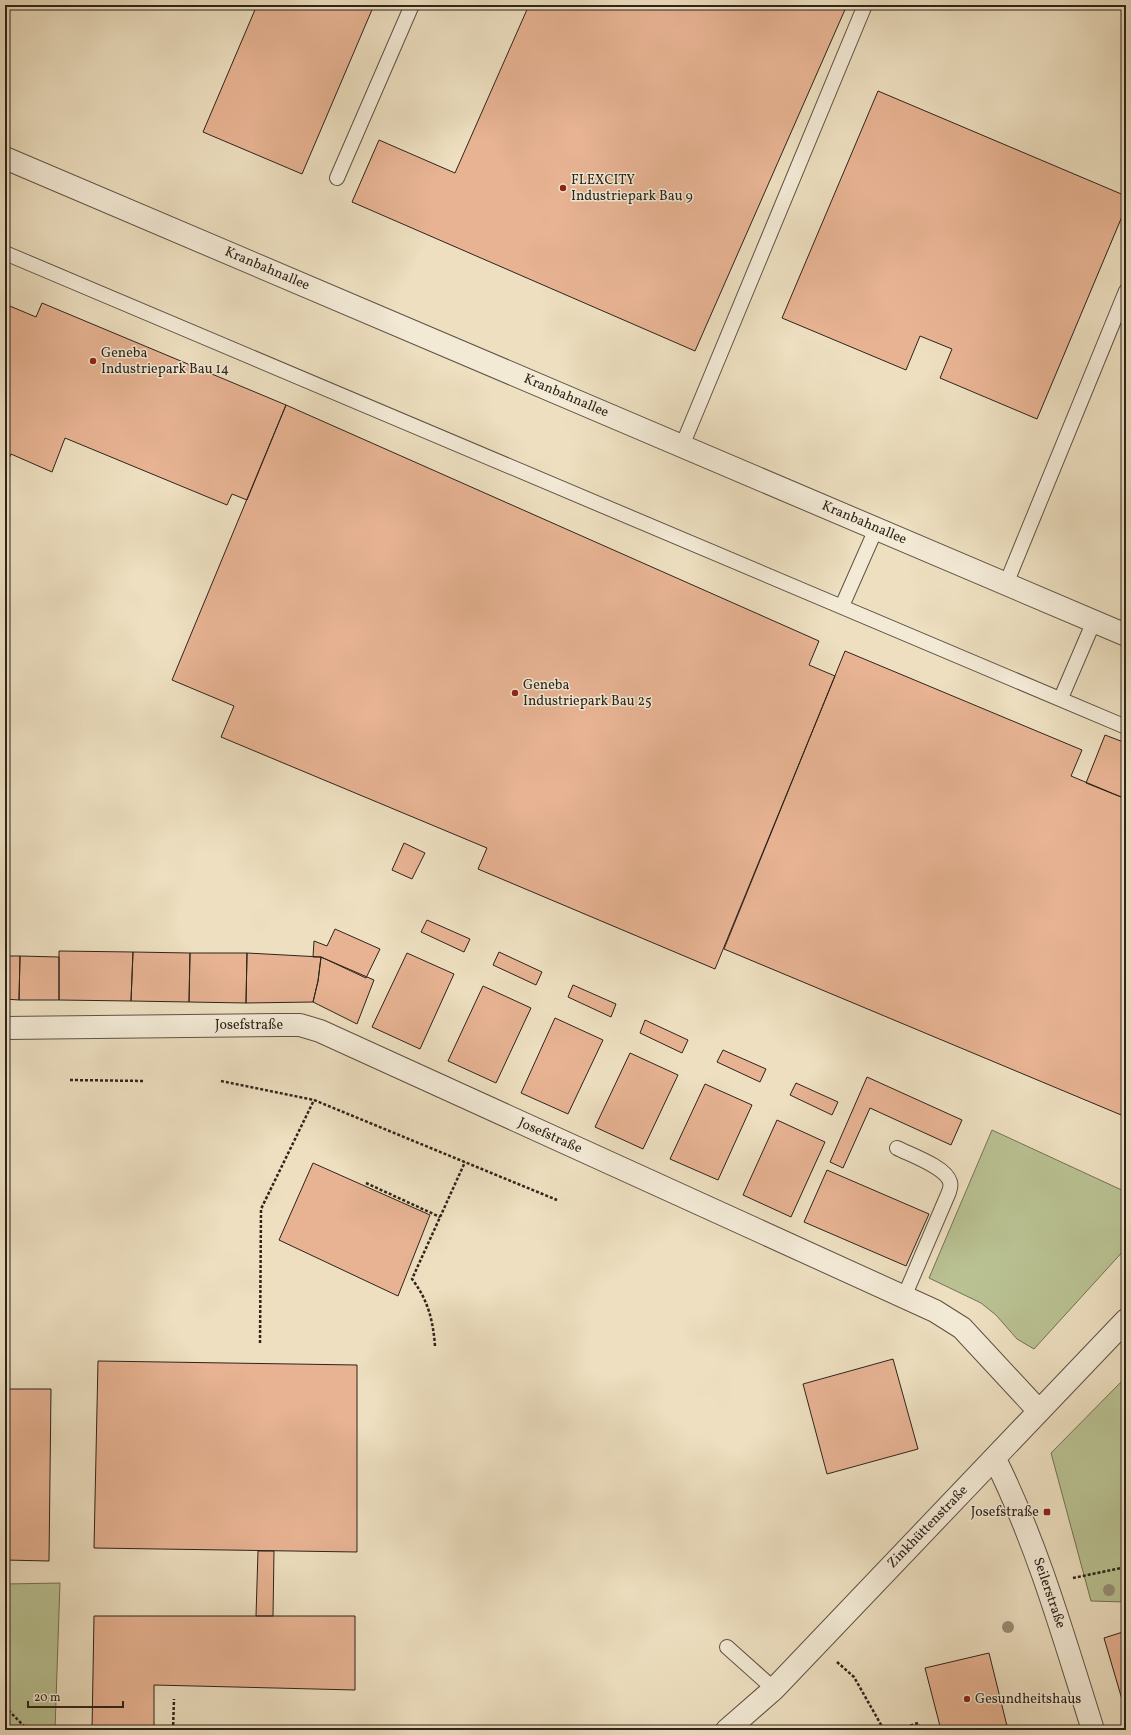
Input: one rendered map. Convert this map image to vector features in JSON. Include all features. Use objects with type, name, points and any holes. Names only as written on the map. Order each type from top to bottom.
[{"type":"street","name":"Kranbahnallee","points":[[5,158],[1126,635]]},
{"type":"street","name":"Josefstraße","points":[[5,1028],[300,1025],[335,1038],[935,1311],[962,1328],[1039,1411]]},
{"type":"street","name":"Zinkhüttenstraße","points":[[726,1730],[774,1689],[995,1460],[1039,1411],[1126,1320]]},
{"type":"street","name":"Seilerstraße","points":[[995,1460],[1008,1486],[1047,1584],[1093,1730]]},
{"type":"lane","points":[[337,178],[412,5]]},
{"type":"lane","points":[[682,446],[865,5]]},
{"type":"lane","points":[[5,253],[1061,698],[1126,727]]},
{"type":"lane","points":[[1006,584],[1126,291]]},
{"type":"lane","points":[[842,606],[876,528]]},
{"type":"lane","points":[[1061,698],[1094,621]]},
{"type":"lane","points":[[897,1148],[940,1169],[947,1176],[951,1184],[949,1192],[904,1297]]},
{"type":"lane","points":[[727,1647],[774,1689]]},
{"type":"path","points":[[70,1080],[145,1081]]},
{"type":"path","points":[[221,1081],[314,1100],[557,1200]]},
{"type":"path","points":[[260,1342],[261,1209],[314,1100]]},
{"type":"path","points":[[435,1346],[433,1324],[428,1306],[412,1279],[465,1162]]},
{"type":"path","points":[[366,1183],[440,1217]]},
{"type":"path","points":[[1047,1584],[1126,1568]]},
{"type":"path","points":[[817,1644],[854,1677],[884,1730]]},
{"type":"path","points":[[173,1730],[174,1699]]},
{"type":"path","points":[[5,1707],[28,1730]]},
{"type":"path","points":[[904,1730],[903,1728],[918,1723],[920,1730]]},
{"type":"green space","points":[[992,1130],[1126,1192],[1126,1248],[1034,1349],[1017,1339],[996,1315],[981,1303],[929,1278]]},
{"type":"green space","points":[[1126,1377],[1126,1602],[1091,1601],[1051,1453]]},
{"type":"green space","points":[[60,1583],[55,1730],[5,1730],[5,1584]]},
{"type":"building","points":[[257,5],[374,5],[302,174],[203,132]]},
{"type":"building","name":"FLEXCITY Industriepark Bau 9","points":[[529,5],[847,5],[695,351],[352,202],[379,140],[455,173]]},
{"type":"building","points":[[878,91],[1126,196],[1126,207],[1037,419],[940,378],[952,349],[920,336],[906,370],[782,318]]},
{"type":"building","name":"Geneba Industriepark Bau 14","points":[[42,303],[286,405],[247,500],[232,494],[227,505],[65,438],[52,472],[11,454],[5,468],[5,304],[36,317]]},
{"type":"building","name":"Geneba Industriepark Bau 25","points":[[286,405],[819,641],[809,665],[835,676],[715,969],[478,869],[487,848],[221,737],[234,706],[172,680]]},
{"type":"building","points":[[845,651],[1082,750],[1071,776],[1126,799],[1126,1117],[724,949]]},
{"type":"building","points":[[1105,735],[1126,743],[1126,799],[1086,783]]},
{"type":"building","points":[[404,843],[425,853],[412,879],[392,870]]},
{"type":"building","points":[[427,920],[470,939],[464,952],[421,932]]},
{"type":"building","points":[[335,929],[380,949],[366,978],[321,957],[313,957],[314,941],[327,946]]},
{"type":"building","points":[[59,951],[133,952],[131,1001],[59,1000]]},
{"type":"building","points":[[133,952],[190,953],[189,1002],[131,1001]]},
{"type":"building","points":[[499,952],[542,972],[536,985],[493,965]]},
{"type":"building","points":[[190,953],[247,953],[246,1003],[189,1002]]},
{"type":"building","points":[[247,953],[321,957],[318,981],[313,1002],[246,1003]]},
{"type":"building","points":[[407,953],[454,974],[420,1049],[372,1027]]},
{"type":"building","points":[[5,956],[20,956],[19,1000],[5,999]]},
{"type":"building","points":[[20,956],[59,957],[59,1000],[19,1000]]},
{"type":"building","points":[[321,957],[374,980],[357,1024],[313,1002],[318,981]]},
{"type":"building","points":[[573,985],[616,1004],[611,1017],[568,997]]},
{"type":"building","points":[[483,986],[531,1008],[496,1083],[448,1061]]},
{"type":"building","points":[[555,1018],[603,1040],[568,1114],[521,1093]]},
{"type":"building","points":[[645,1020],[688,1040],[682,1053],[640,1033]]},
{"type":"building","points":[[723,1050],[766,1069],[760,1082],[717,1062]]},
{"type":"building","points":[[630,1053],[678,1075],[643,1149],[595,1127]]},
{"type":"building","points":[[867,1077],[962,1120],[951,1145],[870,1108],[843,1168],[830,1162]]},
{"type":"building","points":[[796,1083],[838,1102],[832,1115],[790,1095]]},
{"type":"building","points":[[705,1084],[752,1105],[718,1180],[670,1159]]},
{"type":"building","points":[[777,1120],[825,1142],[791,1217],[743,1195]]},
{"type":"building","points":[[313,1163],[430,1215],[398,1296],[279,1240]]},
{"type":"building","points":[[827,1170],[929,1214],[906,1266],[804,1222]]},
{"type":"building","points":[[893,1359],[918,1449],[827,1474],[803,1384]]},
{"type":"building","points":[[98,1361],[357,1365],[357,1552],[94,1548]]},
{"type":"building","points":[[5,1389],[51,1389],[49,1561],[5,1560]]},
{"type":"building","points":[[258,1551],[274,1551],[273,1616],[256,1616]]},
{"type":"building","points":[[94,1616],[355,1616],[355,1690],[154,1685],[154,1730],[92,1730]]},
{"type":"building","points":[[1126,1631],[1126,1713],[1104,1638]]},
{"type":"building","name":"Gesundheitshaus","points":[[989,1653],[1008,1730],[941,1730],[925,1668]]},
{"type":"place","name":"FLEXCITY Industriepark Bau 9","points":[[563,188]]},
{"type":"place","name":"Geneba Industriepark Bau 14","points":[[93,361]]},
{"type":"place","name":"Geneba Industriepark Bau 25","points":[[515,693]]},
{"type":"place","name":"Josefstraße","points":[[1047,1512]]},
{"type":"place","name":"Gesundheitshaus","points":[[967,1699]]}]
